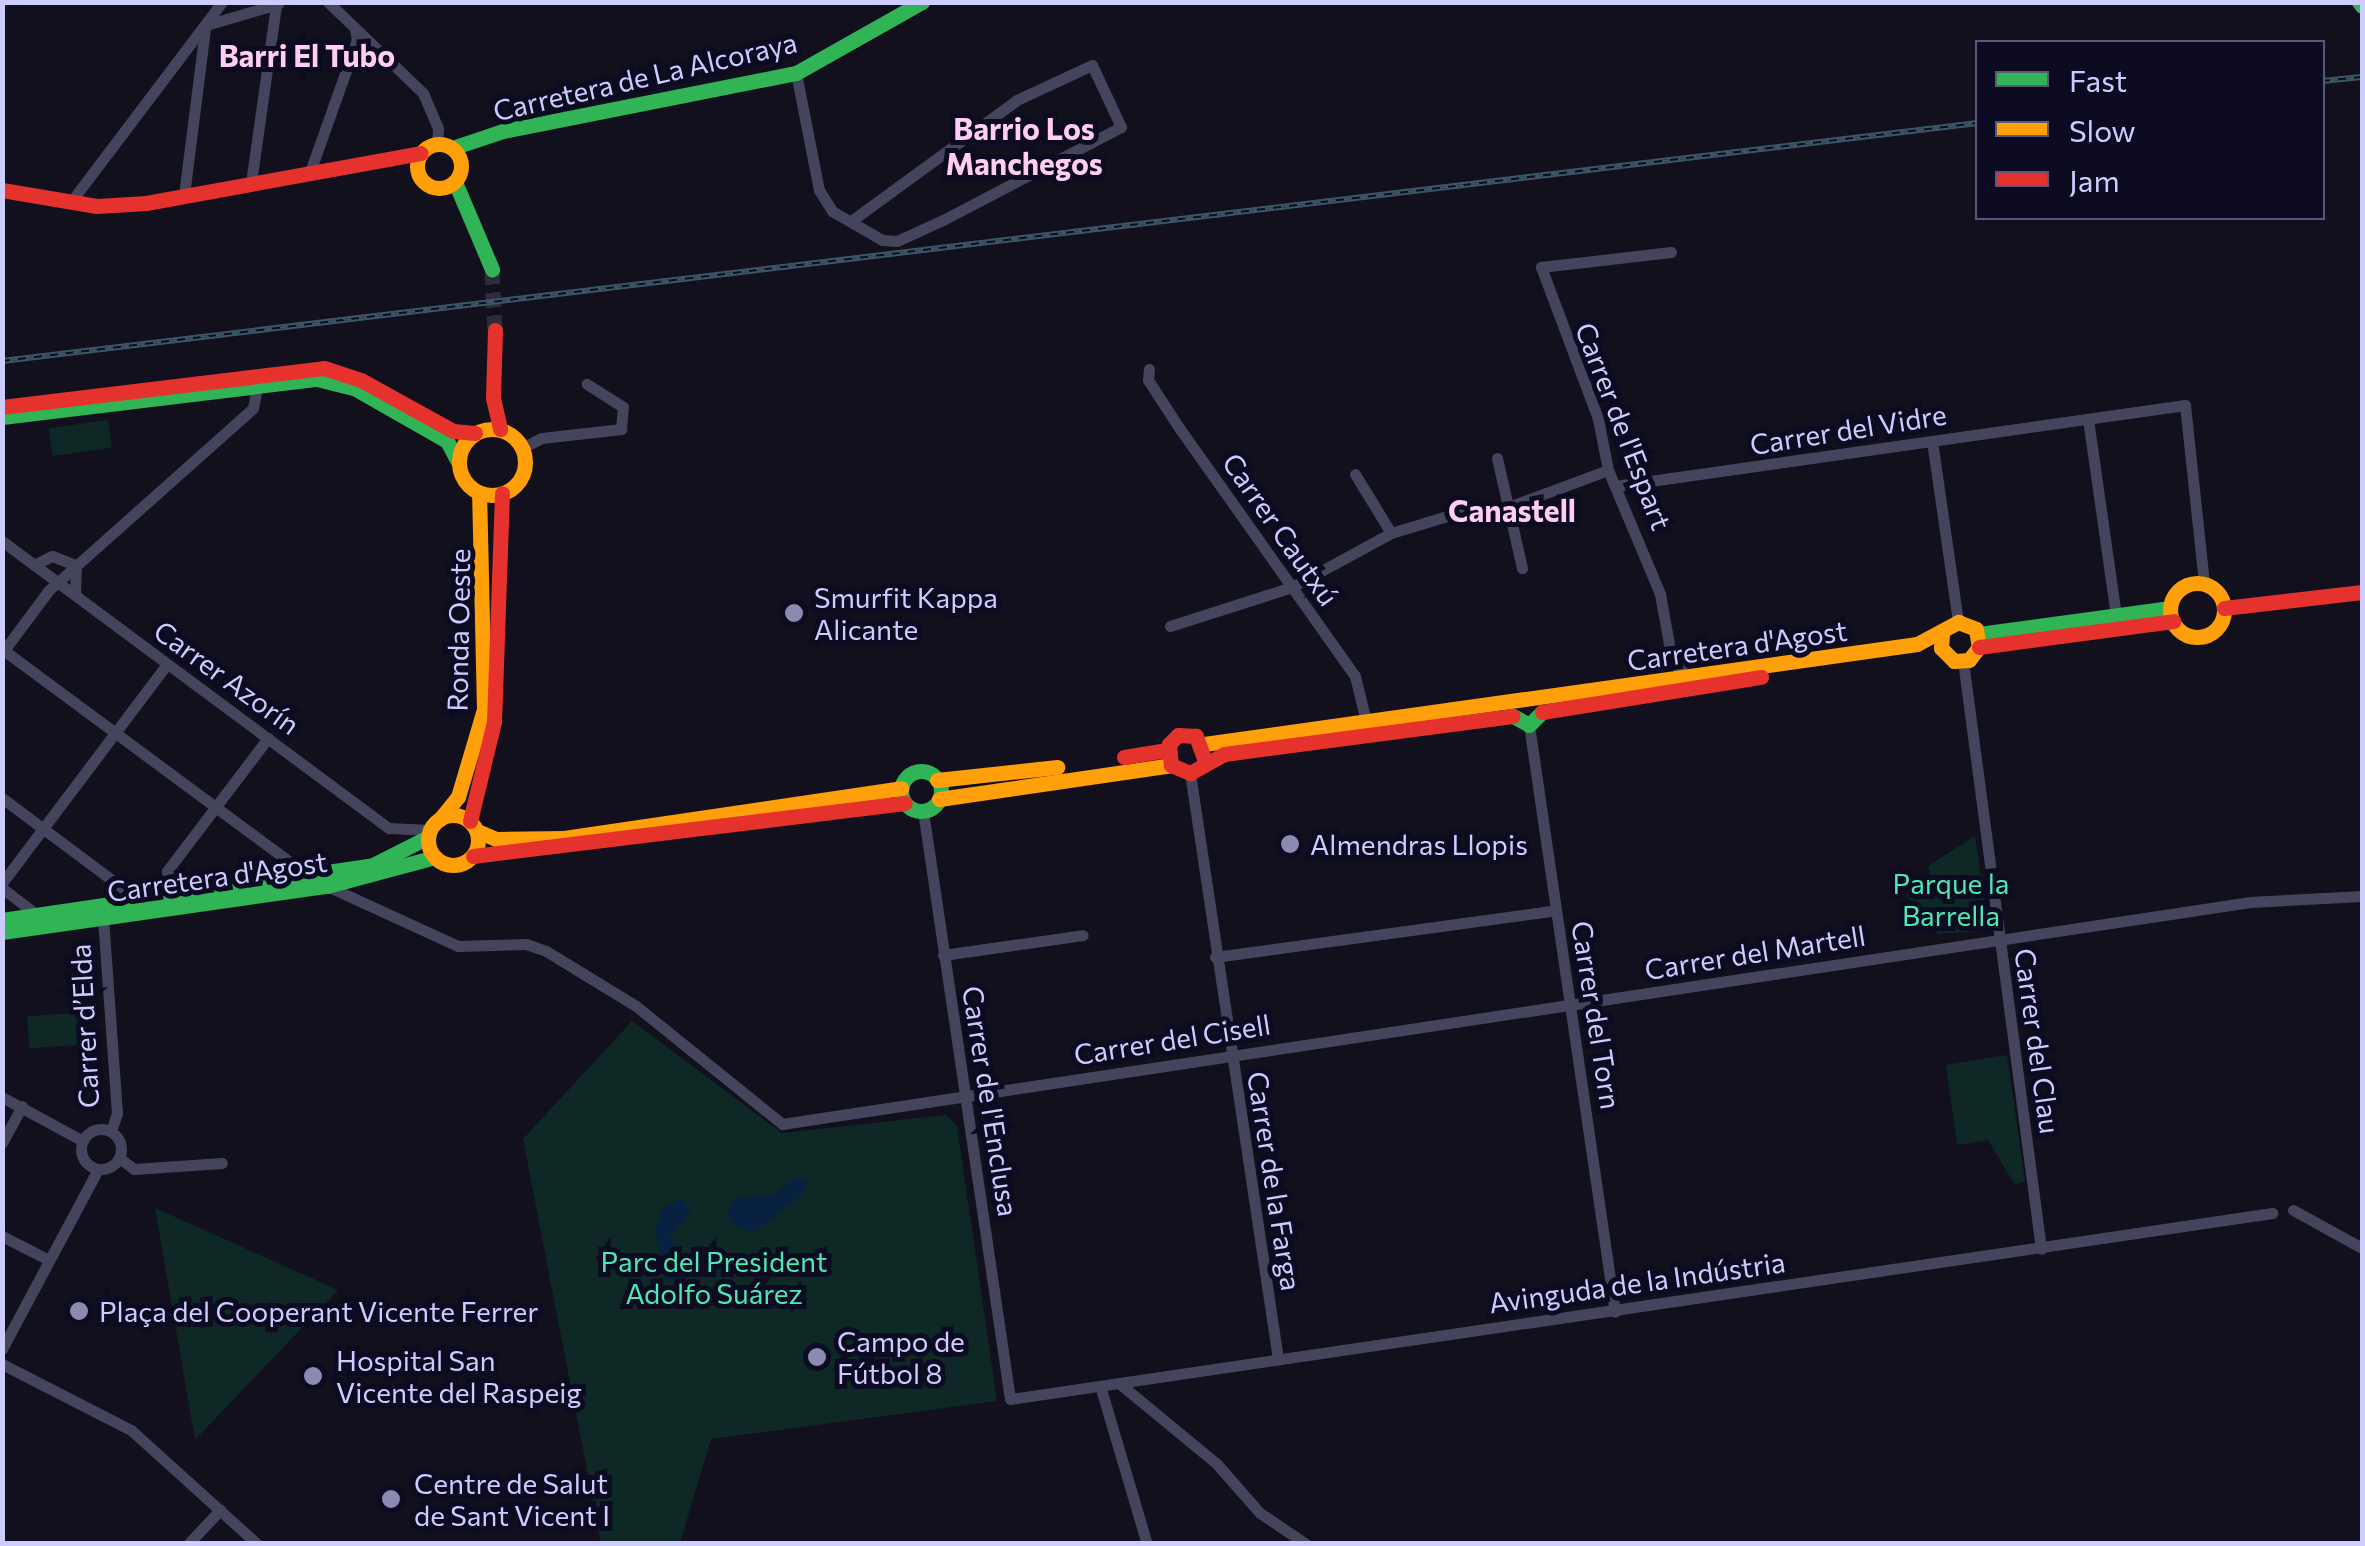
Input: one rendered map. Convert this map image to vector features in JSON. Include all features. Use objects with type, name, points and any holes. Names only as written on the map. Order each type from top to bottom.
[{"type":"main road","name":"Carretera de La Alcoraya","points":[[418,160],[483,140],[796,74],[922,2]]},
{"type":"main road","points":[[450,151],[450,185],[486,242],[492,269]]},
{"type":"main road","points":[[2,190],[70,203],[146,203],[391,156],[418,160],[427,186],[450,185]]},
{"type":"main road","points":[[458,462],[486,431],[493,398],[496,330]]},
{"type":"main road","points":[[2,407],[324,368],[361,380],[453,431],[486,431],[522,448]]},
{"type":"main road","points":[[2,418],[316,379],[354,388],[447,441],[462,477],[479,493],[502,493]]},
{"type":"main road","name":"Ronda Oeste","points":[[473,826],[494,722],[502,493],[521,476],[522,448]]},
{"type":"main road","name":"Ronda Oeste","points":[[433,829],[458,797],[484,709],[479,493]]},
{"type":"main road","points":[[2172,615],[2184,586],[2204,584],[2224,608]]},
{"type":"main road","points":[[2224,608],[2362,592]]},
{"type":"main road","points":[[2172,615],[2184,633],[2204,636],[2216,628],[2224,608]]},
{"type":"main road","points":[[1942,633],[1943,652],[1963,661],[1979,640],[2116,616],[2172,615]]},
{"type":"main road","points":[[1958,622],[1979,640],[2172,615]]},
{"type":"main road","name":"Carretera d'Agost","points":[[1540,705],[1660,681],[1917,644],[1958,622]]},
{"type":"main road","name":"Carretera d'Agost","points":[[1540,705],[1943,652]]},
{"type":"main road","points":[[1514,708],[1366,721],[1205,752],[1190,773],[1169,758],[937,780],[920,772],[903,796],[473,856],[454,865],[435,857],[433,829],[456,815],[496,839],[564,838],[903,796],[922,811],[939,799],[1169,758],[1184,734],[1205,752],[1540,705]]},
{"type":"main road","points":[[1514,708],[1530,725],[1540,705]]},
{"type":"main road","points":[[937,780],[939,799]]},
{"type":"main road","points":[[473,826],[473,856]]},
{"type":"main road","name":"Carretera d'Agost","points":[[2,932],[140,901],[372,866],[433,829]]},
{"type":"main road","name":"Carretera d'Agost","points":[[2,920],[327,886],[435,857]]},
{"type":"street","points":[[70,203],[222,2]]},
{"type":"street","points":[[328,2],[423,92],[450,151]]},
{"type":"street","points":[[206,25],[278,4],[251,183]]},
{"type":"street","points":[[184,195],[206,25]]},
{"type":"street","points":[[311,169],[358,40],[355,29]]},
{"type":"street","points":[[796,74],[819,190],[832,210],[852,222],[898,241],[1121,127],[1092,65],[1017,100],[852,222]]},
{"type":"street","name":"Carrer de l'Espart","points":[[1671,252],[1541,267],[1598,419],[1608,470],[1660,594],[1672,661]]},
{"type":"street","name":"Carrer Cautxú","points":[[1148,369],[1148,380],[1180,429],[1355,676],[1366,721]]},
{"type":"street","points":[[522,448],[542,438],[621,429],[623,407],[587,384]]},
{"type":"street","points":[[257,387],[253,408],[58,582],[3,651],[288,860],[293,877]]},
{"type":"street","name":"Carrer del Vidre","points":[[1615,486],[2185,405],[2204,584]]},
{"type":"street","points":[[2088,419],[2116,616]]},
{"type":"street","points":[[1932,441],[1958,622]]},
{"type":"street","points":[[1497,458],[1522,568]]},
{"type":"street","points":[[1508,507],[1608,470]]},
{"type":"street","points":[[1355,474],[1391,533]]},
{"type":"street","points":[[1170,626],[1292,587],[1391,533],[1470,509]]},
{"type":"street","name":"Carrer Azorín","points":[[2,541],[389,828],[433,829]]},
{"type":"street","points":[[34,565],[52,556],[76,565]]},
{"type":"street","points":[[75,595],[80,586],[76,565]]},
{"type":"street","points":[[1660,681],[1672,661],[1688,677]]},
{"type":"street","name":"Carrer del Clau","points":[[1963,661],[2041,1248]]},
{"type":"street","points":[[37,915],[2,886],[166,665]]},
{"type":"street","name":"Carrer del Torn","points":[[1530,725],[1615,1312]]},
{"type":"street","points":[[171,896],[166,871],[268,738]]},
{"type":"street","name":"Carrer de la Farga","points":[[1190,773],[1278,1359]]},
{"type":"street","points":[[2,798],[140,901]]},
{"type":"street","name":"Carrer de l'Enclusa","points":[[922,811],[1010,1399]]},
{"type":"street","name":"Carrer del Cisell","points":[[327,886],[458,946],[526,944],[546,951],[636,1006],[782,1124],[1571,1006]]},
{"type":"street","name":"Carrer del Martell","points":[[1571,1006],[2250,902],[2362,896]]},
{"type":"street","points":[[1215,957],[1556,910]]},
{"type":"street","name":"Carrer d’Elda","points":[[102,912],[117,1114],[111,1131]]},
{"type":"street","points":[[943,954],[1082,935]]},
{"type":"street","points":[[2,1097],[83,1141]]},
{"type":"street","points":[[2,1143],[22,1106]]},
{"type":"street","points":[[98,1169],[82,1156],[83,1141],[98,1129],[111,1131],[121,1143],[119,1158]]},
{"type":"street","points":[[119,1158],[134,1170],[222,1163]]},
{"type":"street","points":[[2,1349],[98,1169],[119,1158]]},
{"type":"street","points":[[2293,1210],[2362,1248]]},
{"type":"street","name":"Avinguda de la Indústria","points":[[1010,1399],[1101,1389],[1278,1359],[2272,1213]]},
{"type":"street","points":[[2,1236],[50,1260]]},
{"type":"street","points":[[2,1364],[131,1430],[257,1544]]},
{"type":"street","points":[[1120,1384],[1216,1464],[1260,1512],[1306,1544]]},
{"type":"street","points":[[1101,1389],[1147,1544]]},
{"type":"street","points":[[188,1544],[220,1510]]},
{"type":"green space","points":[[108,420],[112,448],[52,456],[49,428]]},
{"type":"green space","name":"Parque la Barrella","points":[[1975,836],[1987,919],[1979,931],[1938,934],[1906,894],[1931,876],[1928,866]]},
{"type":"green space","points":[[88,1012],[90,1044],[29,1048],[27,1016]]},
{"type":"green space","name":"Parc del President Adolfo Suárez","points":[[632,1021],[782,1133],[946,1115],[957,1126],[997,1401],[711,1439],[680,1543],[601,1543],[523,1139]]},
{"type":"green space","points":[[2007,1055],[2025,1181],[2015,1185],[1988,1140],[1957,1145],[1946,1065]]},
{"type":"green space","points":[[155,1208],[338,1290],[195,1440]]},
{"type":"water","points":[[796,1177],[806,1182],[802,1194],[760,1228],[751,1233],[730,1221],[728,1208],[737,1197],[773,1196]]},
{"type":"water","points":[[681,1198],[691,1211],[670,1237],[691,1272],[680,1287],[663,1277],[655,1230],[663,1207]]},
{"type":"tunnel","points":[[492,269],[495,330]]},
{"type":"railway","points":[[2325,81],[2362,77]]},
{"type":"railway","points":[[2,361],[1975,123]]},
{"type":"traffic: fast","points":[[452,148],[503,131],[796,73],[922,2]]},
{"type":"traffic: fast","points":[[2359,2],[2362,6]]},
{"type":"traffic: fast","points":[[455,182],[492,269]]},
{"type":"traffic: fast","points":[[2,417],[317,379],[354,388],[447,441],[458,462]]},
{"type":"traffic: fast","points":[[1979,634],[2170,608]]},
{"type":"traffic: fast","points":[[1513,716],[1529,725],[1542,712]]},
{"type":"traffic: fast","points":[[921,771],[935,777],[941,791],[935,805],[921,811],[907,805],[901,791],[907,777],[921,771]]},
{"type":"traffic: fast","points":[[2,920],[373,865],[428,837]]},
{"type":"traffic: fast","points":[[2,932],[327,886],[435,857]]},
{"type":"traffic: slow","points":[[439,144],[455,150],[461,166],[455,182],[439,188],[423,182],[417,166],[423,150],[439,144]]},
{"type":"traffic: slow","points":[[492,429],[515,439],[525,462],[515,485],[492,495],[469,485],[459,462],[469,439],[492,429]]},
{"type":"traffic: slow","points":[[440,819],[458,797],[484,709],[479,493]]},
{"type":"traffic: slow","points":[[2197,583],[2216,591],[2224,610],[2216,629],[2197,637],[2178,629],[2170,610],[2178,591],[2197,583]]},
{"type":"traffic: slow","points":[[1204,744],[1917,644],[1958,622],[1976,629],[1979,647],[1969,660],[1954,661],[1941,648],[1942,633]]},
{"type":"traffic: slow","points":[[939,799],[1171,765]]},
{"type":"traffic: slow","points":[[937,780],[1057,767]]},
{"type":"traffic: slow","points":[[477,831],[496,839],[564,838],[901,788]]},
{"type":"traffic: slow","points":[[453,815],[471,822],[478,840],[471,858],[453,865],[435,858],[428,840],[435,822],[453,815]]},
{"type":"traffic: jam","points":[[2,190],[97,206],[146,203],[420,153]]},
{"type":"traffic: jam","points":[[495,330],[493,398],[500,429]]},
{"type":"traffic: jam","points":[[2,407],[324,368],[361,380],[453,431],[475,433]]},
{"type":"traffic: jam","points":[[470,821],[494,722],[502,493]]},
{"type":"traffic: jam","points":[[2224,608],[2362,592]]},
{"type":"traffic: jam","points":[[1979,647],[2173,621]]},
{"type":"traffic: jam","points":[[1542,712],[1761,677]]},
{"type":"traffic: jam","points":[[1205,761],[1196,736],[1178,735],[1169,744],[1171,765],[1190,773],[1224,754],[1513,716]]},
{"type":"traffic: jam","points":[[1124,757],[1167,750]]},
{"type":"traffic: jam","points":[[473,856],[905,803]]},
{"type":"place","name":"Smurfit Kappa Alicante","points":[[794,613]]},
{"type":"place","name":"Almendras Llopis","points":[[1290,844]]},
{"type":"place","name":"Plaça del Cooperant Vicente Ferrer","points":[[79,1311]]},
{"type":"place","name":"Campo de Fútbol 8","points":[[817,1357]]},
{"type":"place","name":"Hospital San Vicente del Raspeig","points":[[313,1376]]},
{"type":"place","name":"Centre de Salut de Sant Vicent I","points":[[391,1499]]},
{"type":"district","name":"Barri El Tubo","points":[[307,55]]},
{"type":"district","name":"Barrio Los Manchegos","points":[[1024,145]]},
{"type":"district","name":"Canastell","points":[[1512,510]]}]
